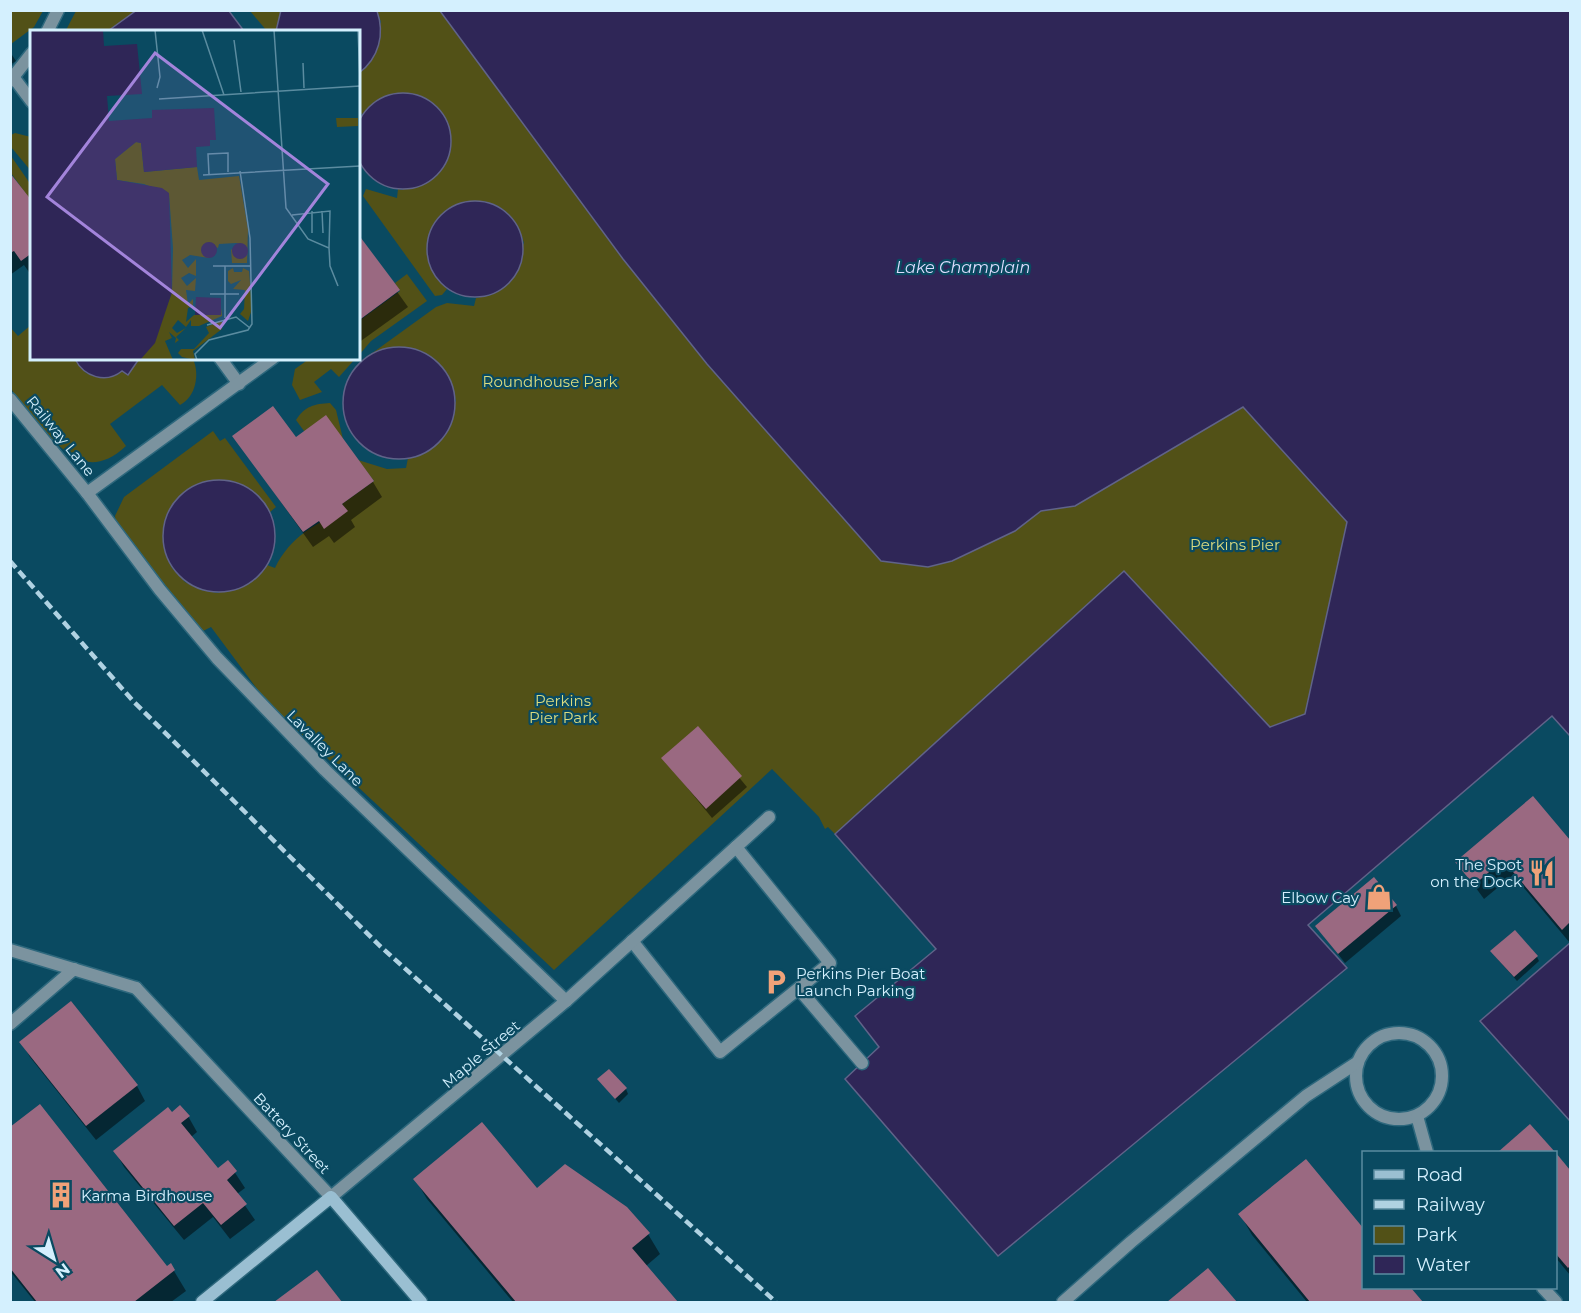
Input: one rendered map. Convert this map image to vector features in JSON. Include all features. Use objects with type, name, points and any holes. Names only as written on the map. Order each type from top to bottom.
[{"type":"street","points":[[48,30],[58,10]]},
{"type":"street","points":[[30,56],[12,79],[30,100]]},
{"type":"street","points":[[221,360],[238,384]]},
{"type":"street","points":[[87,493],[270,360]]},
{"type":"street","name":"Railway Lane","points":[[10,399],[87,493]]},
{"type":"street","name":"Lavalley Lane","points":[[87,493],[160,590],[272,716],[566,1001]]},
{"type":"street","name":"Maple Street","points":[[202,1302],[566,1001],[769,817]]},
{"type":"street","points":[[632,941],[720,1052],[830,963],[736,847]]},
{"type":"street","points":[[10,950],[74,969]]},
{"type":"street","points":[[10,1024],[74,969]]},
{"type":"street","name":"Battery Street","points":[[74,969],[136,988],[331,1197],[421,1302]]},
{"type":"street","points":[[799,989],[862,1063]]},
{"type":"street","points":[[1390,1034],[1408,1034],[1425,1041],[1440,1060],[1442,1084],[1438,1096],[1429,1108],[1418,1116],[1404,1120],[1389,1119],[1376,1113],[1365,1104],[1358,1091],[1355,1077],[1358,1062],[1365,1049],[1376,1040],[1390,1034]]},
{"type":"street","points":[[1064,1302],[1131,1242],[1306,1096],[1358,1062]]},
{"type":"street","points":[[1418,1116],[1427,1151]]},
{"type":"street","points":[[1545,1289],[1556,1302]]},
{"type":"green space","points":[[11,10],[43,11],[34,27],[11,44]]},
{"type":"green space","name":"Perkins Pier Park","points":[[440,10],[623,259],[707,364],[881,561],[1015,531],[1041,511],[1075,506],[1243,407],[1347,522],[1305,714],[1270,727],[1124,571],[835,834],[828,827],[825,829],[819,817],[772,769],[554,970],[266,701],[211,627],[199,633],[180,609],[175,596],[168,593],[117,533],[115,516],[124,497],[213,431],[220,441],[225,438],[276,507],[270,512],[259,496],[165,553],[172,568],[185,582],[201,590],[218,593],[267,565],[275,568],[296,539],[325,520],[347,511],[342,504],[374,481],[358,460],[387,469],[406,468],[408,458],[417,457],[456,401],[451,384],[443,371],[434,360],[422,353],[395,348],[364,359],[436,307],[447,303],[474,306],[476,298],[491,295],[524,243],[511,217],[492,204],[471,201],[451,208],[436,222],[428,242],[430,265],[447,289],[442,295],[435,296],[363,196],[366,189],[397,198],[398,189],[403,190],[362,113],[360,116],[360,71],[381,22],[377,11]]},
{"type":"green space","points":[[76,11],[137,11],[109,30],[66,30]]},
{"type":"green space","points":[[250,11],[281,11],[276,30],[266,30]]},
{"type":"green space","points":[[15,133],[30,137],[30,170],[11,147],[11,135]]},
{"type":"green space","points":[[11,156],[30,184],[30,200],[11,173]]},
{"type":"green space","points":[[407,274],[427,301],[371,341],[360,354],[360,320],[400,291],[395,283]]},
{"type":"green space","points":[[30,326],[30,360],[76,360],[86,373],[105,378],[137,363],[138,360],[193,360],[196,371],[195,385],[190,397],[180,405],[162,385],[110,424],[126,446],[111,457],[98,462],[85,461],[63,449],[12,391],[9,373],[10,327],[18,336]]},
{"type":"green space","points":[[308,360],[354,360],[339,377],[331,369],[314,382],[322,392],[300,400],[292,385],[295,369]]},
{"type":"green space","points":[[330,403],[336,410],[343,439],[304,431],[296,420],[310,407]]},
{"type":"water","points":[[137,10],[229,11],[243,30],[109,30]]},
{"type":"water","points":[[281,10],[377,11],[380,37],[376,53],[360,72],[360,30],[276,30]]},
{"type":"water","name":"Lake Champlain","points":[[440,11],[1570,11],[1570,736],[1552,716],[1308,925],[1347,968],[998,1256],[845,1079],[879,1047],[855,1016],[936,949],[835,834],[1124,571],[1270,727],[1305,714],[1347,522],[1243,407],[1075,506],[1041,511],[1015,531],[952,561],[928,567],[881,561],[707,364],[623,259]]},
{"type":"water","points":[[394,94],[412,94],[430,101],[443,114],[450,132],[450,150],[443,168],[430,181],[412,188],[394,188],[376,181],[363,168],[360,161],[360,121],[363,114],[376,101]]},
{"type":"water","points":[[475,201],[493,204],[509,215],[520,231],[523,249],[520,267],[509,283],[493,294],[475,297],[457,294],[441,283],[430,267],[427,249],[430,231],[441,215],[457,204]]},
{"type":"water","points":[[399,347],[421,351],[439,363],[451,381],[455,403],[451,425],[439,443],[421,455],[399,459],[377,455],[359,443],[347,425],[343,403],[347,381],[359,363],[377,351]]},
{"type":"water","points":[[76,360],[138,360],[128,375],[122,371],[102,378],[90,374]]},
{"type":"water","points":[[219,480],[240,484],[259,496],[271,515],[275,536],[271,557],[259,576],[240,588],[219,592],[198,588],[179,576],[167,557],[163,536],[167,515],[179,496],[198,484]]},
{"type":"water","points":[[1570,943],[1570,1121],[1480,1021]]},
{"type":"building","points":[[10,173],[30,198],[30,254],[21,261],[14,251],[10,253]]},
{"type":"building","points":[[360,237],[400,290],[360,320]]},
{"type":"building","points":[[273,406],[296,437],[326,415],[374,481],[342,504],[348,511],[324,529],[319,521],[303,532],[232,436]]},
{"type":"building","points":[[698,726],[742,776],[706,809],[661,758]]},
{"type":"building","name":"The Spot on the Dock","points":[[1533,796],[1570,840],[1570,922],[1562,930],[1503,860],[1474,885],[1455,862]]},
{"type":"building","points":[[1374,877],[1397,905],[1338,954],[1315,926]]},
{"type":"building","points":[[1515,930],[1538,956],[1514,977],[1490,951]]},
{"type":"building","points":[[71,1001],[138,1085],[86,1126],[19,1042]]},
{"type":"building","points":[[609,1069],[627,1088],[615,1099],[597,1079]]},
{"type":"building","name":"Karma Birdhouse","points":[[40,1104],[167,1266],[171,1263],[175,1270],[134,1302],[37,1302],[10,1268],[10,1127]]},
{"type":"building","points":[[180,1105],[190,1116],[181,1123],[218,1168],[228,1160],[237,1171],[227,1180],[247,1204],[221,1225],[203,1203],[174,1226],[113,1151],[168,1107],[172,1112]]},
{"type":"building","points":[[482,1122],[537,1188],[565,1164],[627,1207],[650,1233],[632,1248],[678,1302],[516,1302],[413,1179]]},
{"type":"building","points":[[1530,1124],[1554,1151],[1499,1151]]},
{"type":"building","points":[[1557,1154],[1570,1170],[1570,1266],[1568,1268],[1557,1255]]},
{"type":"building","points":[[1306,1159],[1362,1227],[1362,1289],[1412,1289],[1423,1302],[1310,1302],[1238,1214]]},
{"type":"building","points":[[1208,1268],[1237,1302],[1167,1302]]},
{"type":"building","points":[[317,1270],[342,1302],[274,1302]]},
{"type":"railway","points":[[10,561],[133,701],[380,946],[776,1302]]},
{"type":"place","name":"The Spot on the Dock","points":[[1542,873]]},
{"type":"place","name":"Elbow Cay","points":[[1379,897]]},
{"type":"place","name":"Perkins Pier Boat Launch Parking","points":[[776,982]]},
{"type":"place","name":"Karma Birdhouse","points":[[61,1195]]},
{"type":"park label","name":"Roundhouse Park","points":[[550,381]]},
{"type":"park label","name":"Perkins Pier","points":[[1235,544]]}]
